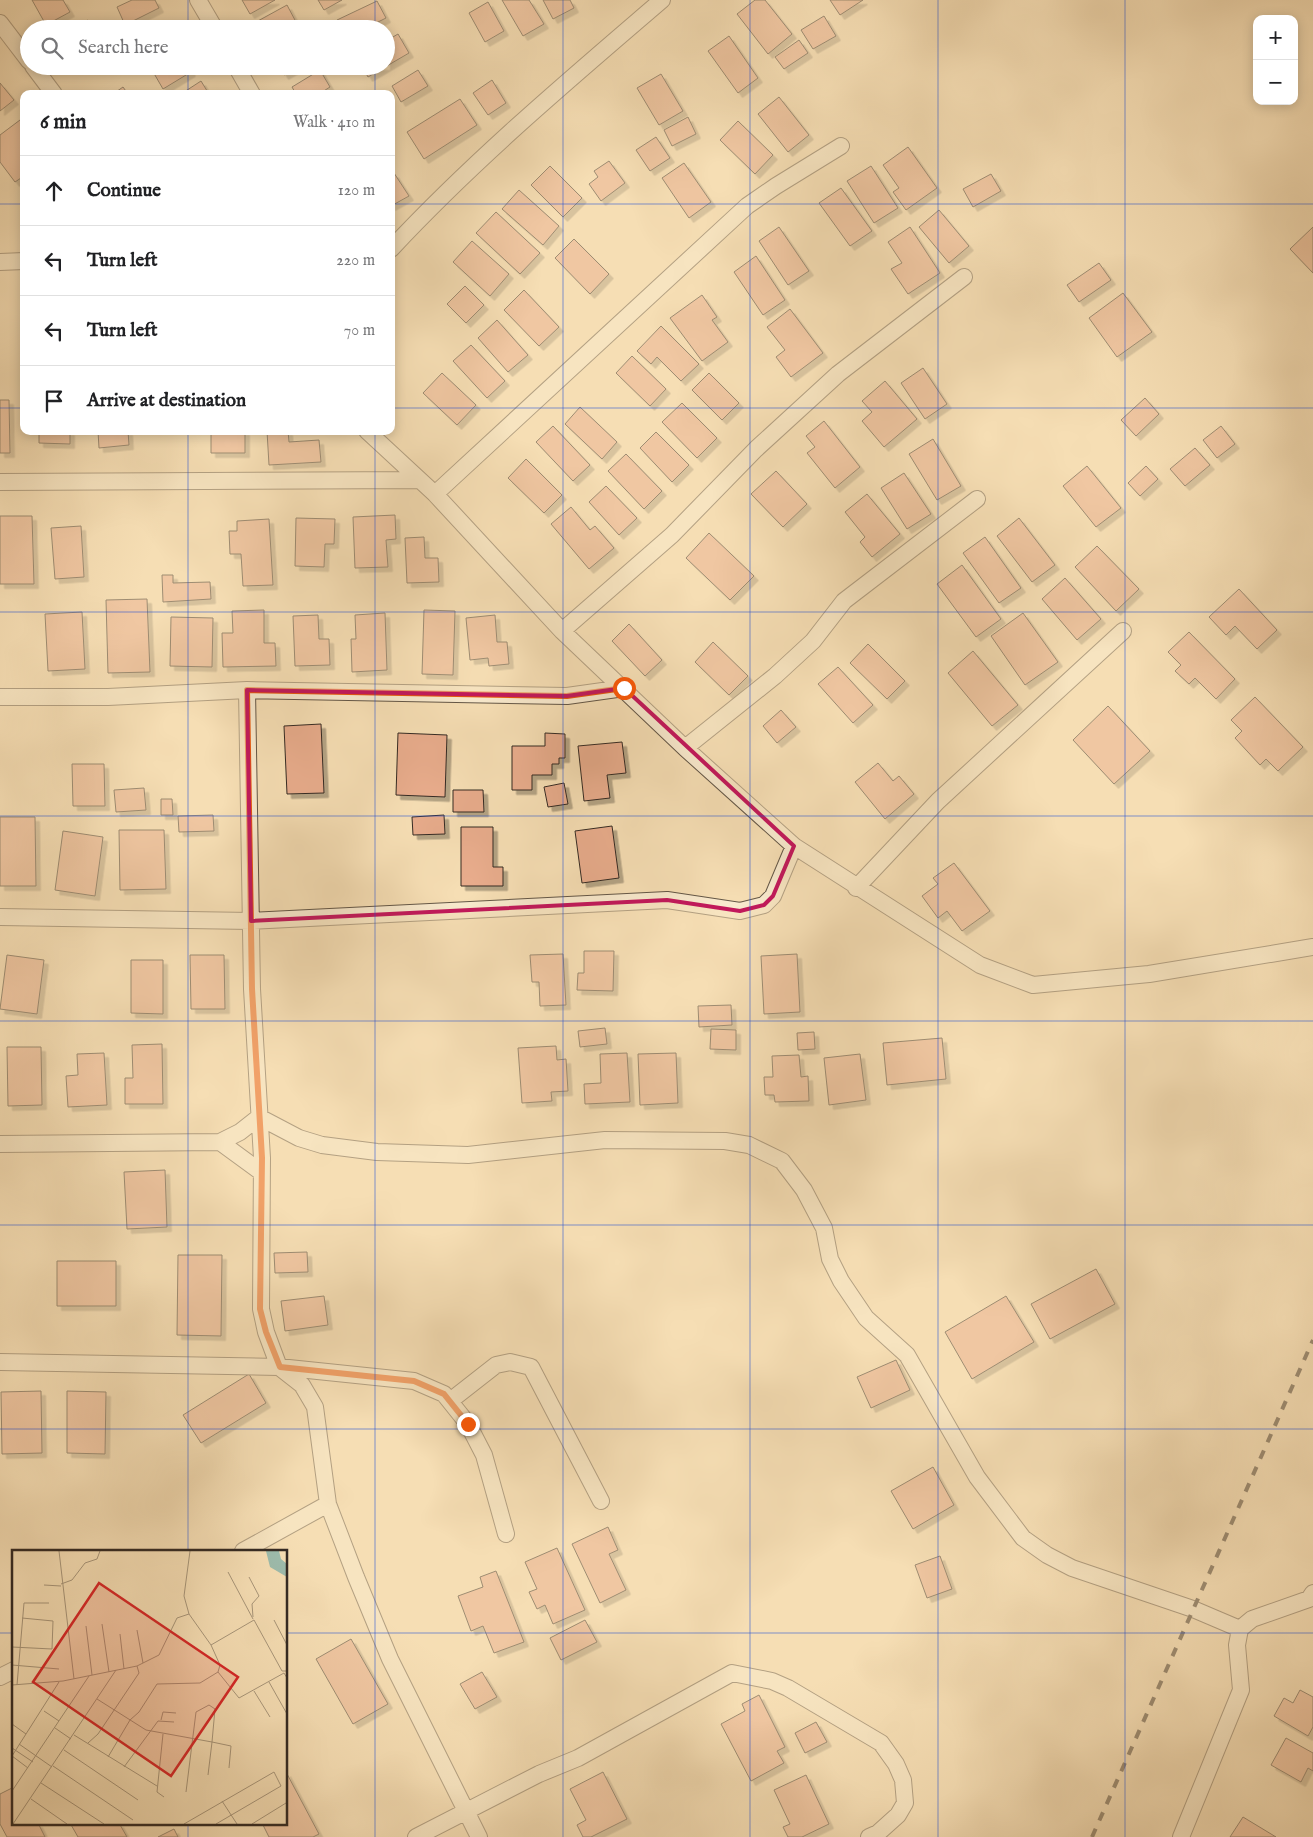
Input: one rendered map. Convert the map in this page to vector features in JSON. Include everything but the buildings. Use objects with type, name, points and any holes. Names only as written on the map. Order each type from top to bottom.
[{"type":"street","points":[[198,0],[210,20]]},
{"type":"street","points":[[395,245],[438,199],[515,128],[662,0]]},
{"type":"street","points":[[0,23],[20,49]]},
{"type":"street","points":[[40,75],[51,90]]},
{"type":"street","points":[[241,75],[250,90]]},
{"type":"street","points":[[435,494],[747,206],[841,146]]},
{"type":"street","points":[[0,262],[20,261]]},
{"type":"street","points":[[562,631],[672,535],[756,449],[838,374],[964,277]]},
{"type":"street","points":[[371,435],[435,494],[562,631],[685,748],[794,846],[856,888],[980,965],[1034,985],[1149,974],[1313,948]]},
{"type":"street","points":[[0,482],[419,480]]},
{"type":"street","points":[[685,748],[775,676],[813,641],[844,601],[977,499]]},
{"type":"street","points":[[856,888],[938,801],[1123,631]]},
{"type":"street","points":[[0,697],[108,697],[247,690],[567,696],[624,688]]},
{"type":"street","points":[[247,690],[251,921],[262,1172],[260,1309],[266,1332],[280,1367],[302,1385],[315,1407],[328,1504],[390,1659],[479,1837]]},
{"type":"street","points":[[0,917],[251,921],[667,900],[740,911],[756,909],[764,905],[773,896],[794,846]]},
{"type":"street","points":[[0,1144],[220,1142],[240,1132],[259,1117]]},
{"type":"street","points":[[259,1117],[299,1138],[322,1146],[378,1152],[468,1155],[605,1140],[725,1142],[749,1145],[782,1161],[804,1190],[824,1228],[830,1259],[838,1276],[866,1318],[907,1355],[977,1477],[1023,1538],[1047,1555],[1072,1568],[1193,1609],[1240,1628]]},
{"type":"street","points":[[220,1142],[262,1172]]},
{"type":"street","points":[[0,1362],[280,1367],[414,1381],[444,1394],[468,1424],[484,1455],[506,1534]]},
{"type":"street","points":[[450,1401],[496,1364],[510,1362],[531,1367],[601,1501]]},
{"type":"street","points":[[245,1550],[328,1504]]},
{"type":"street","points":[[1181,1837],[1242,1690],[1237,1645],[1240,1628],[1252,1619],[1309,1600],[1313,1593]]},
{"type":"street","points":[[0,1676],[12,1671]]},
{"type":"street","points":[[416,1837],[586,1754],[732,1674],[772,1681],[788,1688],[881,1743],[896,1764],[903,1780],[904,1803],[898,1814],[878,1833],[869,1837]]},
{"type":"highlighted area","points":[[624,688],[794,846],[773,896],[764,905],[740,911],[667,900],[251,921],[247,690],[567,696]]},
{"type":"railway","points":[[1092,1837],[1313,1340]]},
{"type":"route","points":[[468,1424],[444,1394],[414,1381],[280,1367],[266,1332],[260,1309],[262,1158],[252,989],[247,690],[427,695],[567,696],[624,688]]}]
